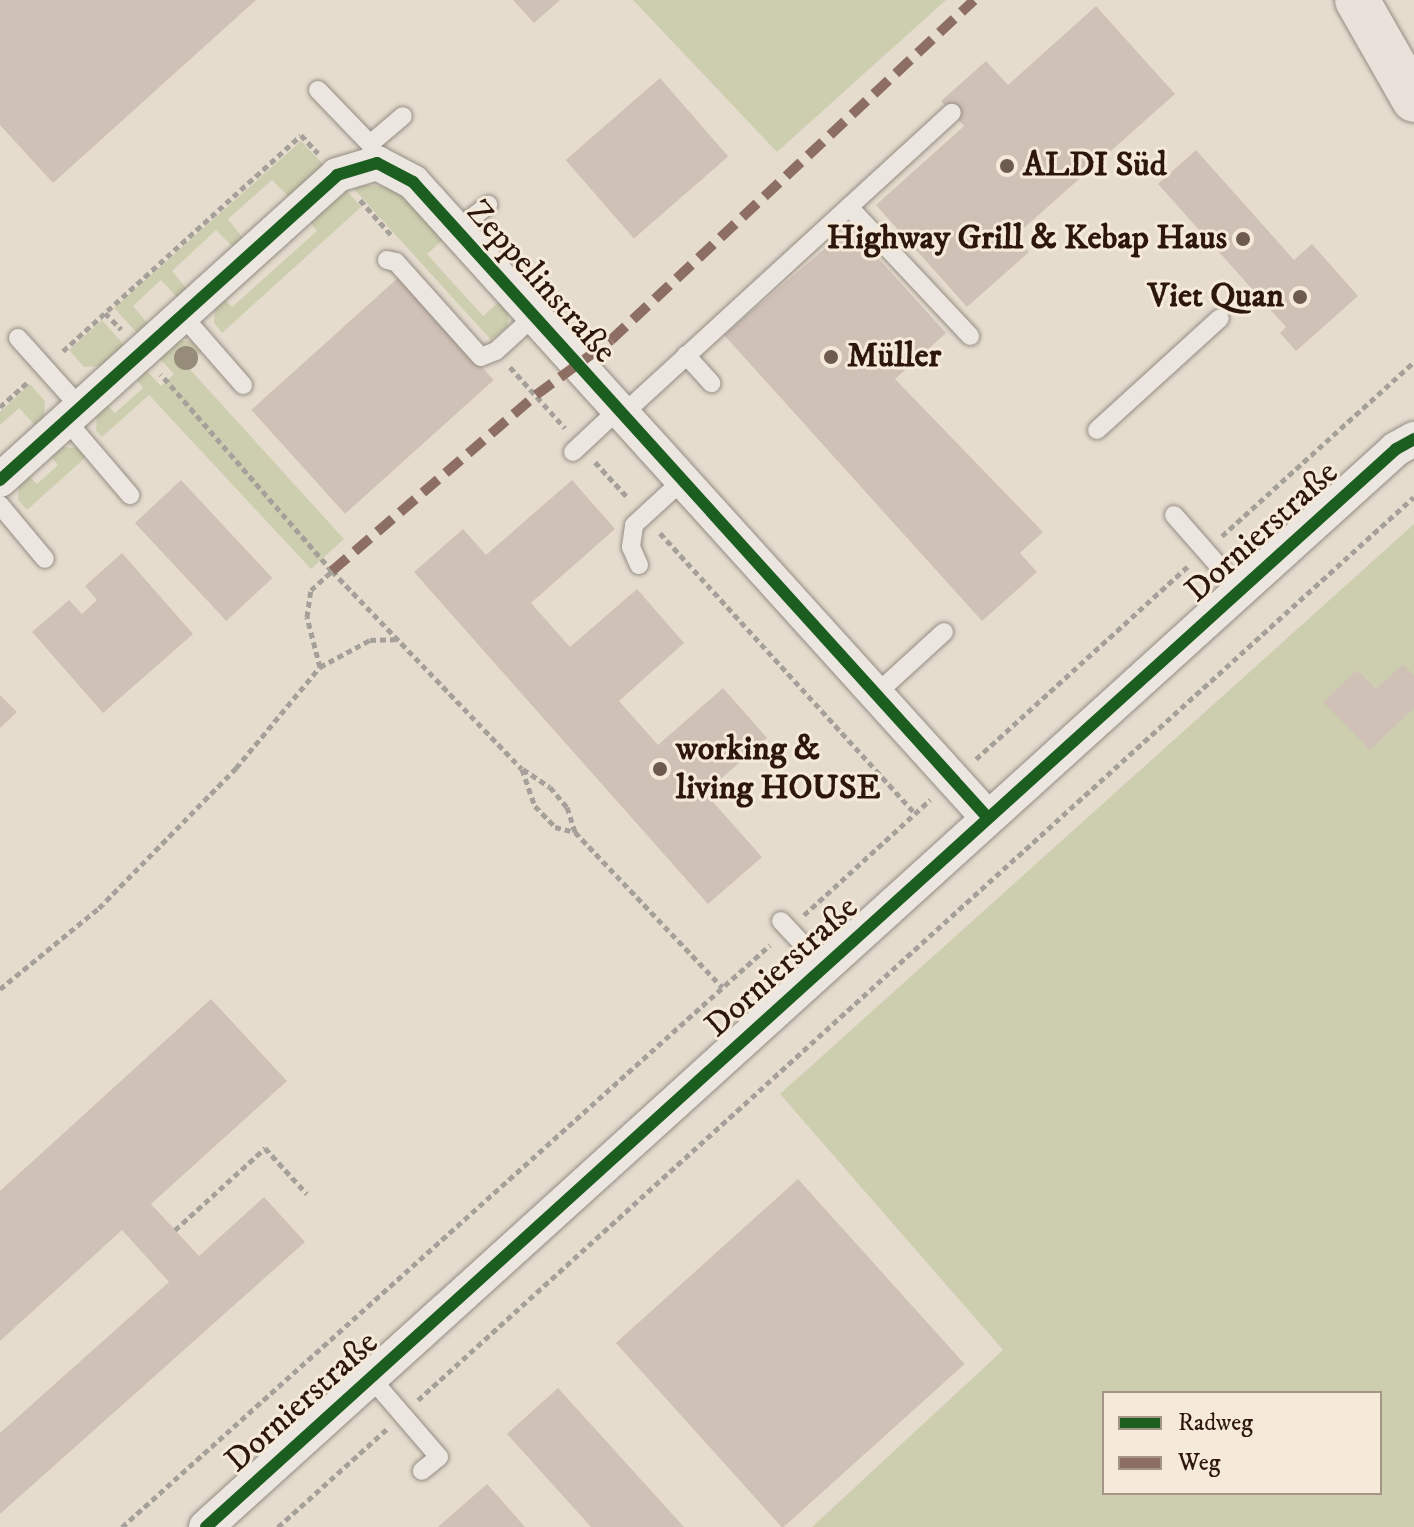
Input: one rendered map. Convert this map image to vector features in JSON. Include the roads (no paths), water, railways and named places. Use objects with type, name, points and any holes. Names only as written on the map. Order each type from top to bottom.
[{"type":"main road","points":[[1357,0],[1414,100]]},
{"type":"main road","points":[[1389,0],[1414,40]]},
{"type":"street","name":"Zeppelinstraße","points":[[373,154],[413,182],[988,818]]},
{"type":"street","points":[[0,480],[337,175],[373,154]]},
{"type":"street","name":"Dornierstraße","points":[[206,1527],[1408,437]]},
{"type":"lane","points":[[318,90],[373,154],[403,116]]},
{"type":"lane","points":[[573,452],[686,355],[952,113]]},
{"type":"lane","points":[[456,230],[488,205]]},
{"type":"lane","points":[[849,207],[970,336]]},
{"type":"lane","points":[[387,260],[396,262],[481,357],[496,351],[534,316]]},
{"type":"lane","points":[[182,315],[243,385]]},
{"type":"lane","points":[[1097,430],[1220,318]]},
{"type":"lane","points":[[18,338],[44,368],[130,495]]},
{"type":"lane","points":[[686,355],[711,383]]},
{"type":"lane","points":[[639,565],[631,547],[634,525],[683,480]]},
{"type":"lane","points":[[0,505],[45,559]]},
{"type":"lane","points":[[1174,515],[1240,590]]},
{"type":"lane","points":[[876,694],[944,632]]},
{"type":"lane","points":[[781,921],[824,967]]},
{"type":"lane","points":[[371,1378],[439,1457],[422,1471]]},
{"type":"place","name":"ALDI Süd","points":[[1007,166]]},
{"type":"place","name":"Highway Grill & Kebap Haus","points":[[1243,239]]},
{"type":"place","name":"Viet Quan","points":[[1300,297]]},
{"type":"place","name":"Müller","points":[[831,357]]},
{"type":"place","name":"working & living HOUSE","points":[[660,769]]}]
